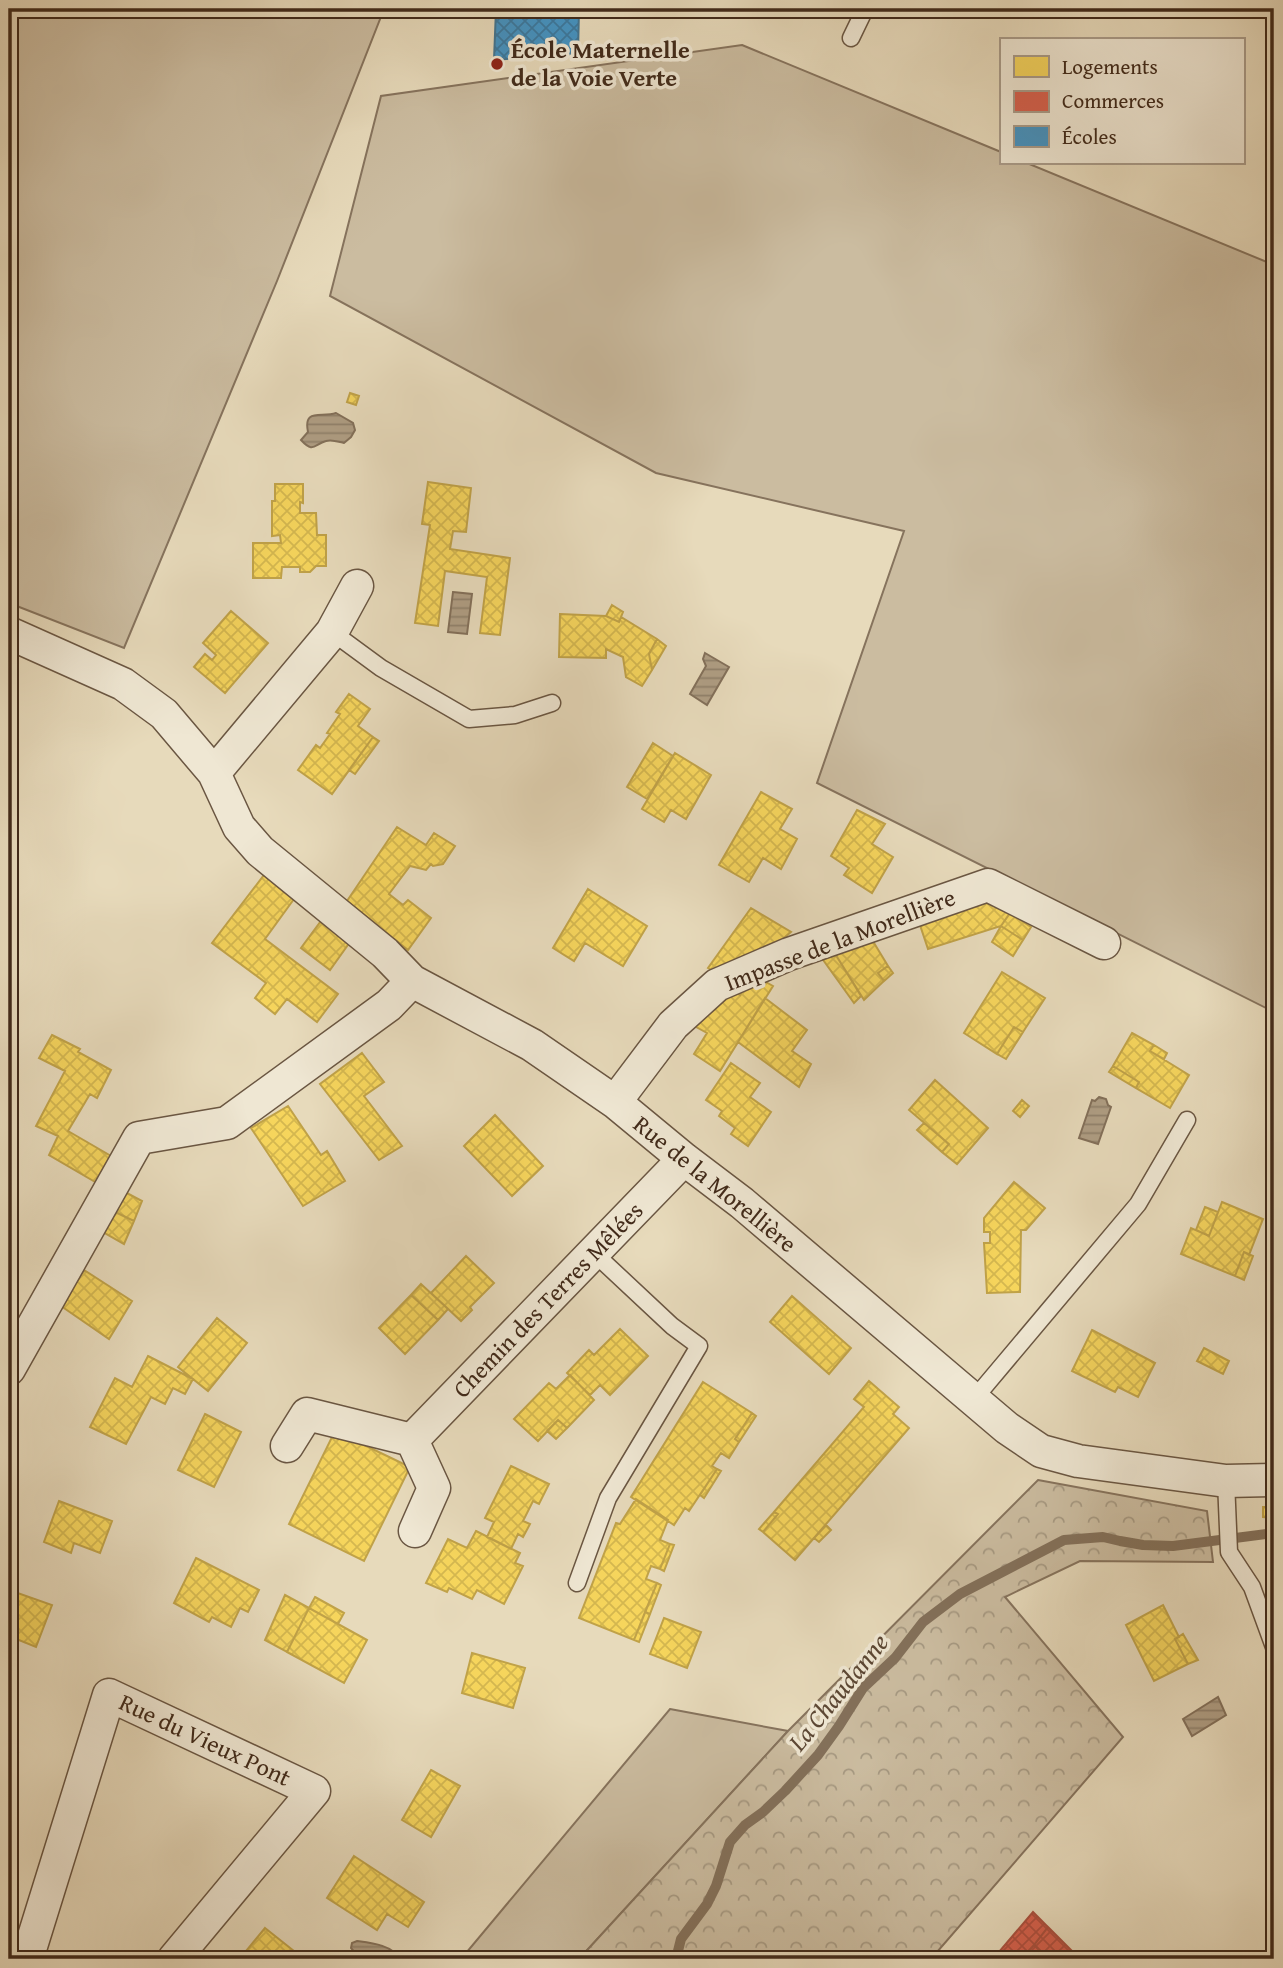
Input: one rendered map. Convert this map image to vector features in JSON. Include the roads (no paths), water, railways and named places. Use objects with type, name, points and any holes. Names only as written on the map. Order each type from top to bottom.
[{"type":"street","points":[[214,773],[332,632],[357,586]]},
{"type":"street","name":"Rue de la Morellière","points":[[9,633],[123,684],[164,714],[214,773],[239,827],[260,851],[385,953],[412,981],[533,1045],[615,1102],[742,1203],[1007,1428],[1041,1451],[1078,1461],[1226,1481],[1274,1480]]},
{"type":"street","name":"Impasse de la Morellière","points":[[615,1102],[673,1025],[717,985],[789,954],[988,885],[1104,943]]},
{"type":"street","points":[[9,1369],[139,1138],[227,1123],[389,1005],[412,981]]},
{"type":"street","name":"Chemin des Terres Mêlées","points":[[412,1440],[684,1159]]},
{"type":"street","points":[[287,1446],[307,1414],[412,1440],[434,1488],[415,1531]]},
{"type":"street","name":"Rue du Vieux Pont","points":[[27,1959],[109,1695],[314,1791],[174,1959]]},
{"type":"lane","points":[[851,38],[865,9]]},
{"type":"lane","points":[[332,632],[381,668],[469,719],[515,715],[552,703]]},
{"type":"lane","points":[[974,1399],[1138,1204],[1186,1119]]},
{"type":"lane","points":[[577,1583],[608,1498],[699,1346],[673,1326],[594,1252]]},
{"type":"lane","points":[[1226,1481],[1229,1552],[1252,1587],[1274,1647]]},
{"type":"waterway","name":"La Chaudanne","points":[[676,1959],[681,1939],[707,1904],[716,1886],[730,1842],[745,1825],[785,1791],[818,1755],[863,1688],[895,1658],[923,1622],[960,1594],[1064,1540],[1103,1537],[1143,1545],[1173,1546],[1274,1533]]},
{"type":"place","name":"École Maternelle de la Voie Verte","points":[[497,64]]}]
